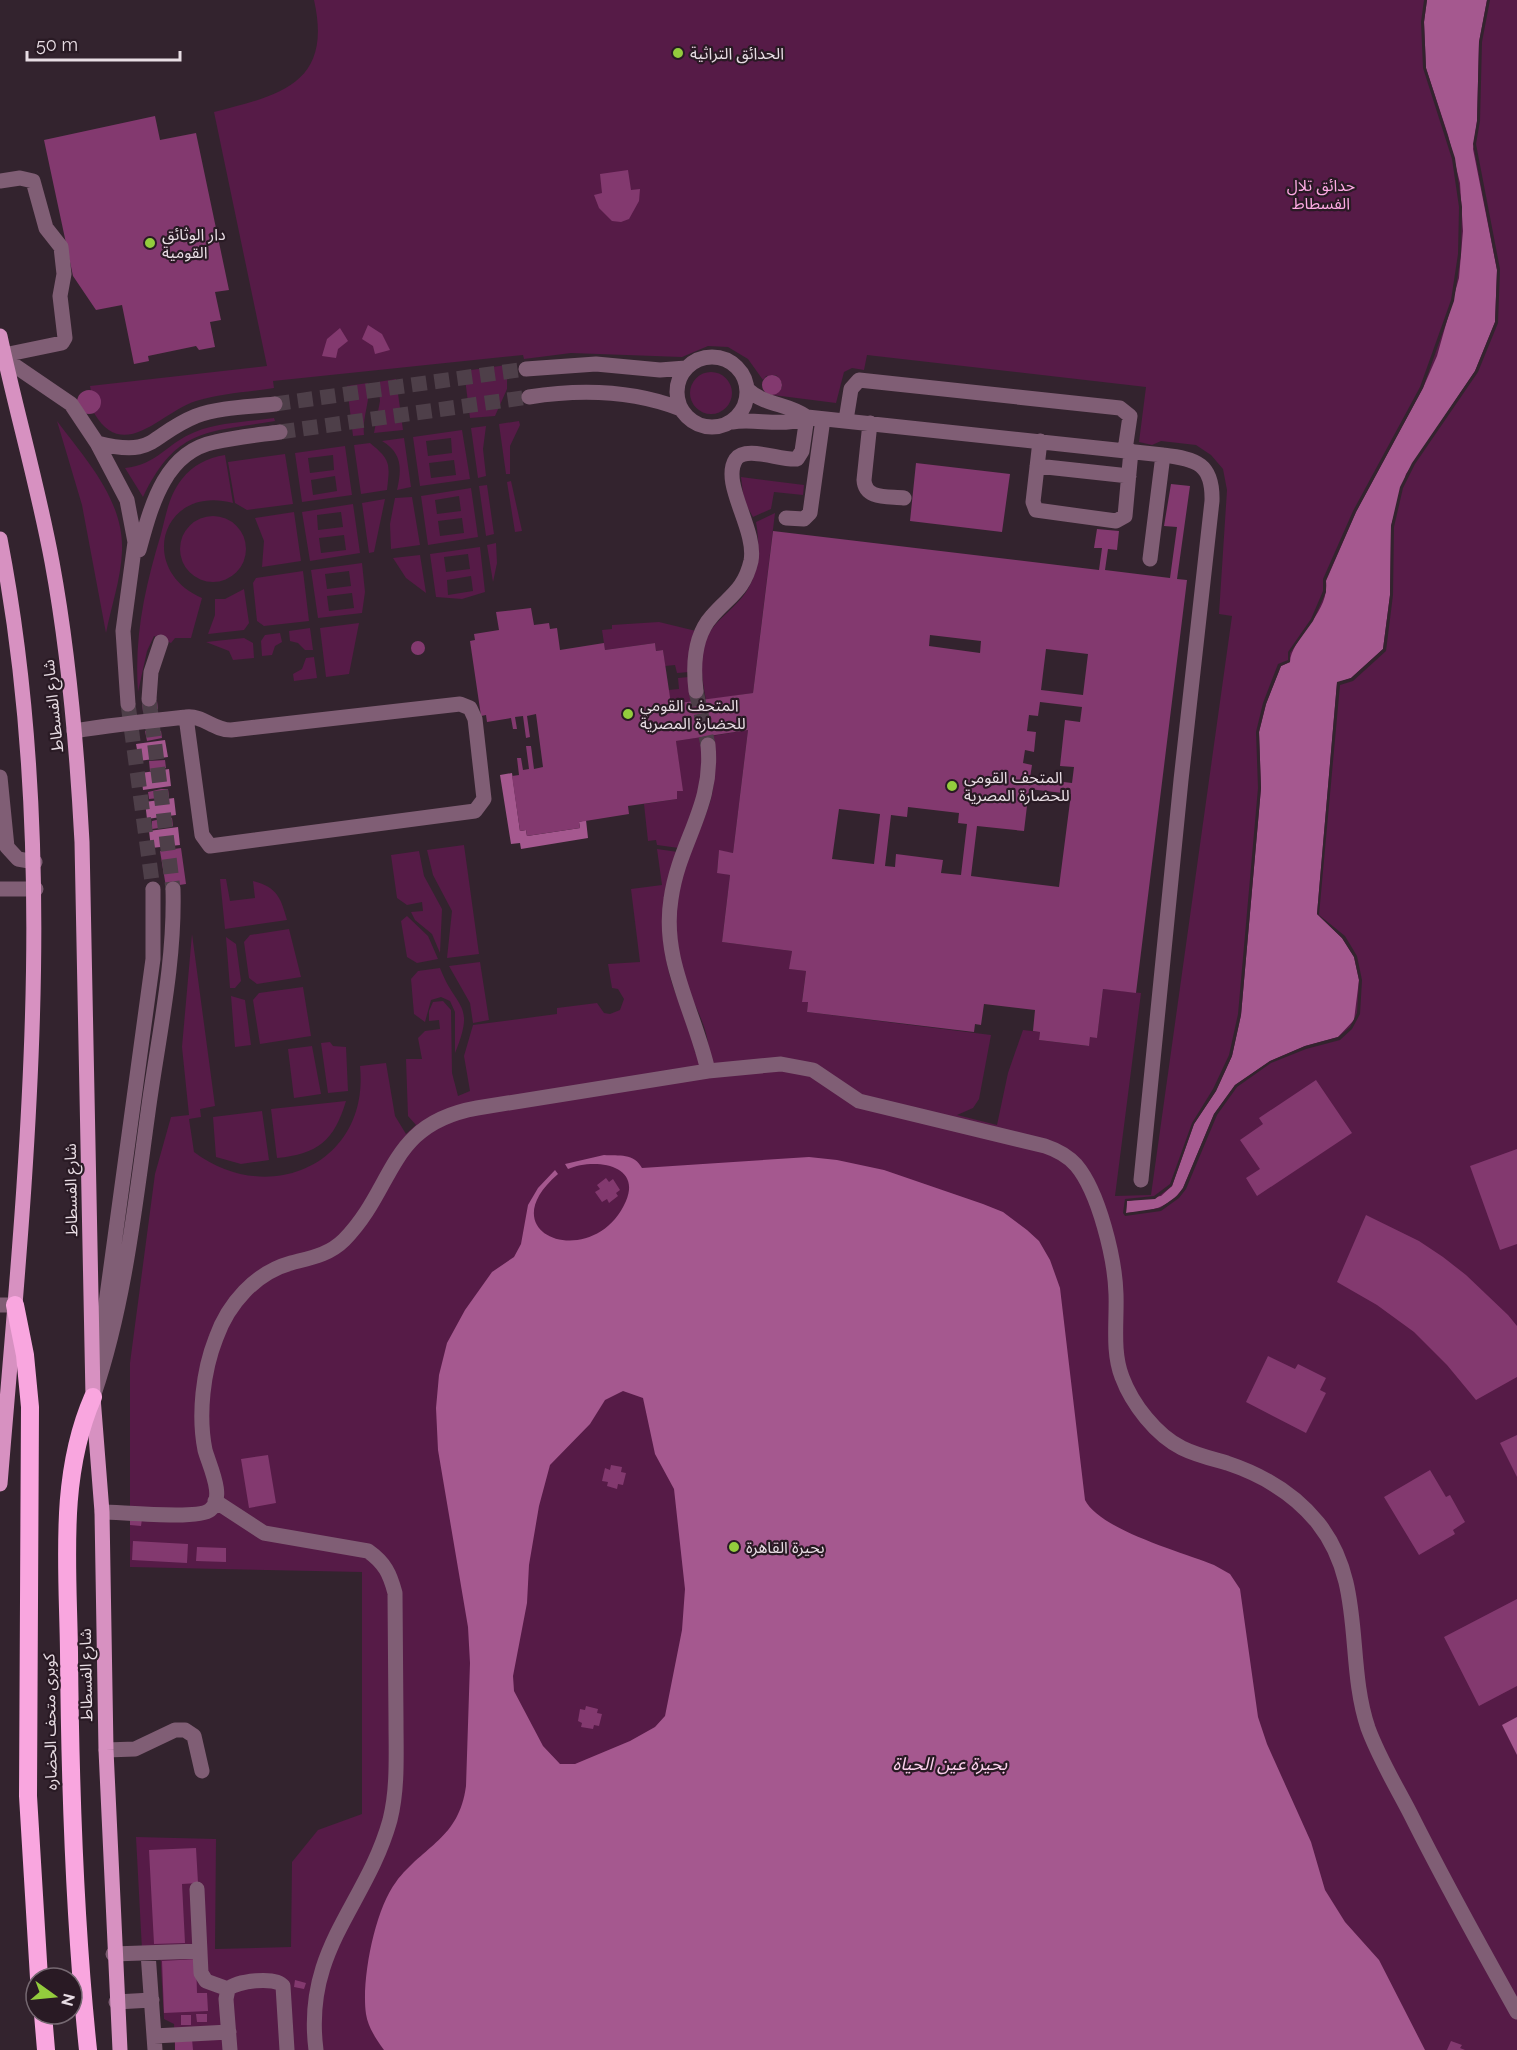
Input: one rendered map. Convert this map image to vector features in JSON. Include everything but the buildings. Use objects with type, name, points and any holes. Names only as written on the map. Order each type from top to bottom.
[{"type":"highway","name":"كوبرى متحف الحضاره","points":[[8,1305],[26,1355],[30,1407],[28,1796],[38,1966]]},
{"type":"highway","name":"كوبرى متحف الحضاره","points":[[88,2050],[75,1911],[70,1791],[68,1527],[76,1446],[93,1397]]},
{"type":"highway","points":[[44,2026],[46,2050]]},
{"type":"main road","name":"شارع الفسطاط","points":[[0,336],[39,495],[52,564],[75,731],[82,842],[93,1397],[102,1512],[106,1750],[113,1954],[120,2050]]},
{"type":"main road","name":"شارع الفسطاط","points":[[0,539],[23,682],[36,889],[30,1114],[8,1305],[0,1484]]},
{"type":"street","points":[[0,181],[20,178],[33,181],[46,228],[61,247],[64,266],[60,296],[65,338],[62,343],[4,357]]},
{"type":"street","points":[[4,357],[71,404],[97,442],[127,500],[135,542],[134,567]]},
{"type":"street","points":[[526,369],[596,364],[660,370],[686,368],[703,358],[723,358],[740,370],[747,389],[744,408],[732,422]]},
{"type":"street","points":[[681,409],[677,388],[686,368]]},
{"type":"street","points":[[846,420],[851,389],[860,380],[1120,408],[1127,411],[1130,422],[1129,476],[1125,516],[1116,521],[1039,512],[1033,502],[1040,441]]},
{"type":"street","points":[[747,389],[762,400],[790,408],[807,417]]},
{"type":"street","points":[[529,397],[597,392],[648,398],[681,409],[694,423],[703,427],[723,426],[732,422],[757,419],[790,422],[807,417],[823,418],[1163,455],[1193,460],[1203,466],[1210,476],[1212,501],[1180,780],[1141,1180]]},
{"type":"street","points":[[97,442],[135,449],[153,443],[198,416],[275,404]]},
{"type":"street","points":[[696,691],[696,652],[705,626],[742,585],[752,557],[750,532],[735,497],[734,463],[739,456],[747,453],[797,459],[802,452],[807,417]]},
{"type":"street","points":[[786,518],[804,519],[810,513],[823,418]]},
{"type":"street","points":[[870,423],[864,480],[866,489],[873,495],[904,498]]},
{"type":"street","points":[[128,704],[123,631],[134,567],[155,496],[163,480],[178,462],[195,448],[213,442],[280,432]]},
{"type":"street","points":[[1150,559],[1163,455]]},
{"type":"street","points":[[1037,466],[1129,476]]},
{"type":"street","points":[[149,699],[151,672],[161,642]]},
{"type":"street","points":[[75,731],[186,717],[199,717],[218,729],[231,730],[465,706],[475,719],[484,799],[475,811],[210,846],[202,835],[186,717]]},
{"type":"street","points":[[708,745],[710,761],[706,798],[678,865],[670,900],[669,929],[675,972],[698,1031],[708,1071]]},
{"type":"street","points":[[0,777],[7,847],[18,859],[35,862]]},
{"type":"street","points":[[0,889],[36,889]]},
{"type":"street","points":[[93,1397],[153,958],[153,889]]},
{"type":"street","points":[[93,1397],[110,1342],[140,1173],[169,963],[173,889]]},
{"type":"street","points":[[102,1512],[195,1516],[210,1510],[215,1501],[216,1486],[204,1444],[203,1407],[206,1372],[222,1323],[242,1294],[263,1276],[290,1264],[318,1256],[344,1240],[415,1136],[437,1120],[467,1110],[708,1071],[768,1065],[802,1067],[823,1075],[859,1101],[1023,1139],[1056,1150],[1074,1163],[1086,1180],[1113,1260],[1119,1363],[1128,1389],[1148,1419],[1181,1448],[1267,1479],[1301,1504],[1326,1534],[1341,1563],[1352,1607],[1356,1677],[1369,1731],[1429,1850],[1517,2012]]},
{"type":"street","points":[[215,1501],[264,1533],[368,1551],[381,1560],[390,1574],[395,1593],[394,1796],[382,1842],[336,1933],[319,1979],[314,2020],[316,2050]]},
{"type":"street","points":[[106,1750],[135,1749],[175,1730],[185,1730],[194,1736],[202,1771]]},
{"type":"street","points":[[197,1889],[203,1978],[228,1989]]},
{"type":"street","points":[[113,1954],[200,1951]]},
{"type":"street","points":[[148,1953],[155,2043],[229,2032]]},
{"type":"street","points":[[230,2050],[226,1999],[228,1989],[236,1984],[280,1983],[284,1990],[287,2050]]},
{"type":"street","points":[[116,2002],[152,2000]]},
{"type":"green space","name":"حدائق تلال الفسطاط","points":[[314,0],[1517,0],[1517,2050],[175,2050],[174,2024],[164,2019],[160,1950],[142,1950],[136,1837],[216,1839],[215,1949],[291,1947],[292,1862],[318,1830],[362,1814],[362,1572],[130,1567],[130,1363],[155,1174],[171,1117],[189,1115],[182,1047],[192,934],[215,1106],[200,1109],[201,1117],[189,1119],[194,1152],[223,1168],[253,1176],[282,1175],[308,1167],[331,1151],[349,1129],[359,1100],[360,1066],[386,1063],[395,1116],[406,1134],[416,1125],[408,1116],[406,1059],[422,1059],[418,1038],[425,1031],[440,1029],[439,1020],[429,1021],[429,1011],[433,1002],[443,1001],[451,1010],[452,1073],[458,1096],[470,1091],[464,1056],[473,1025],[557,1014],[557,1008],[597,1003],[604,1013],[610,1014],[620,1010],[624,999],[618,989],[612,988],[608,964],[640,962],[631,889],[662,885],[657,849],[678,852],[671,869],[664,904],[666,958],[675,992],[690,1029],[695,1053],[709,1053],[702,1021],[679,964],[675,940],[675,908],[680,879],[711,799],[714,783],[712,736],[748,730],[733,853],[719,851],[717,872],[730,875],[722,942],[792,951],[790,969],[806,971],[802,1001],[808,1002],[807,1012],[991,1035],[979,1099],[973,1108],[957,1115],[997,1125],[1008,1073],[1023,1030],[1040,1032],[1039,1040],[1088,1046],[1090,1037],[1097,1037],[1103,989],[1141,993],[1115,1196],[1151,1195],[1232,616],[1219,614],[1227,490],[1223,469],[1211,455],[1196,445],[1161,441],[1152,445],[1139,442],[1146,387],[867,355],[864,370],[852,368],[844,372],[836,403],[773,395],[782,388],[782,383],[776,375],[766,376],[763,380],[748,359],[728,347],[708,346],[682,357],[571,353],[524,359],[523,355],[273,381],[274,388],[225,394],[196,401],[183,406],[144,430],[130,434],[118,434],[106,428],[94,413],[99,409],[100,398],[91,391],[90,386],[267,366],[214,112],[280,91],[296,81],[308,68],[316,51],[318,28]]},
{"type":"green space","points":[[507,365],[507,389],[495,416],[470,418],[464,371]]},
{"type":"green space","points":[[711,372],[726,378],[732,393],[726,408],[711,414],[696,408],[690,393],[696,378]]},
{"type":"green space","points":[[396,379],[403,430],[374,433],[380,401],[378,382]]},
{"type":"green space","points":[[368,383],[364,435],[353,436],[347,386]]},
{"type":"green space","points":[[274,418],[275,421],[212,432],[196,437],[181,446],[155,474],[143,497],[125,468],[146,463],[195,432],[224,424]]},
{"type":"green space","points":[[57,421],[101,482],[117,515],[121,532],[120,572],[106,633],[82,505]]},
{"type":"green space","points":[[519,421],[520,425],[510,446],[510,474],[506,474],[499,424]]},
{"type":"green space","points":[[486,426],[483,449],[486,476],[478,478],[471,428]]},
{"type":"green space","points":[[462,430],[470,479],[420,486],[413,437]],"holes":[[[451,438],[452,453],[428,456],[426,441]],[[454,460],[456,475],[431,478],[429,463]]]},
{"type":"green space","points":[[404,438],[411,487],[397,490],[400,475],[399,462],[389,446],[382,441]]},
{"type":"green space","points":[[370,443],[388,463],[387,490],[361,494],[354,445]]},
{"type":"green space","points":[[345,446],[352,495],[302,502],[295,453]],"holes":[[[333,455],[334,470],[310,473],[308,458]],[[335,476],[337,491],[313,495],[311,480]]]},
{"type":"green space","points":[[285,454],[293,504],[247,510],[235,503],[228,462]]},
{"type":"green space","points":[[225,455],[233,503],[209,500],[189,506],[175,517],[166,532],[164,550],[169,568],[181,585],[202,598],[191,638],[175,638],[171,643],[154,636],[147,651],[138,692],[139,631],[142,612],[150,573],[171,498],[182,479],[196,466],[206,460]]},
{"type":"green space","points":[[741,477],[804,485],[803,495],[774,492],[771,509],[753,517],[744,501]]},
{"type":"green space","points":[[511,481],[522,531],[515,532],[507,482]]},
{"type":"green space","points":[[487,485],[494,534],[486,536],[479,486]]},
{"type":"green space","points":[[471,488],[478,537],[428,545],[421,496]],"holes":[[[459,496],[461,511],[437,514],[435,500]],[[462,518],[464,533],[440,536],[438,521]]]},
{"type":"green space","points":[[412,497],[420,545],[391,549],[390,524],[395,498]]},
{"type":"green space","points":[[385,499],[374,552],[369,553],[362,503]]},
{"type":"green space","points":[[353,504],[360,553],[310,561],[302,512]],"holes":[[[341,512],[343,527],[318,530],[317,515]],[[344,535],[346,550],[321,553],[319,538]]]},
{"type":"green space","points":[[294,512],[301,561],[262,567],[264,541],[255,518]]},
{"type":"green space","points":[[775,513],[753,693],[706,700],[702,662],[706,640],[715,625],[750,586],[758,555],[756,522]]},
{"type":"green space","points":[[213,516],[226,519],[236,526],[243,536],[246,549],[243,562],[236,572],[226,579],[213,582],[200,579],[190,572],[183,562],[180,549],[183,536],[190,526],[200,519]]},
{"type":"green space","points":[[496,543],[497,563],[493,582],[487,545]]},
{"type":"green space","points":[[480,547],[485,592],[462,599],[436,597],[430,554]],"holes":[[[468,554],[470,569],[446,572],[444,557]],[[471,576],[473,591],[448,595],[447,580]]]},
{"type":"green space","points":[[420,555],[426,593],[406,578],[393,558]]},
{"type":"green space","points":[[362,563],[365,592],[362,613],[318,618],[311,570]],"holes":[[[349,571],[351,586],[327,589],[325,574]],[[352,593],[354,608],[329,611],[327,596]]]},
{"type":"green space","points":[[303,571],[309,621],[264,626],[257,621],[253,583],[256,578]]},
{"type":"green space","points":[[244,589],[249,623],[244,630],[208,634],[215,615],[215,599],[225,599]]},
{"type":"green space","points":[[659,622],[696,631],[689,672],[677,673],[675,665],[665,666],[663,650],[656,651],[655,643],[605,650],[602,630],[612,629],[612,625]]},
{"type":"green space","points":[[359,623],[349,674],[326,677],[320,628]]},
{"type":"green space","points":[[310,628],[313,650],[305,650],[298,643],[290,641],[289,631]]},
{"type":"green space","points":[[280,633],[282,642],[275,646],[272,655],[262,656],[261,641],[265,635]]},
{"type":"green space","points":[[244,638],[253,643],[254,658],[233,660],[229,651],[206,642]]},
{"type":"green space","points":[[314,657],[317,678],[294,681],[293,674],[302,669],[306,658]]},
{"type":"green space","points":[[689,677],[692,701],[671,704],[668,690],[679,689],[678,678]]},
{"type":"green space","points":[[701,737],[704,781],[679,848],[657,845],[656,840],[648,841],[644,804],[677,799],[677,791],[682,791],[676,741]]},
{"type":"green space","points":[[464,845],[479,954],[447,958],[452,911],[433,875],[427,850]]},
{"type":"green space","points":[[419,851],[424,876],[442,909],[440,953],[432,934],[415,920],[411,912],[423,911],[422,902],[407,905],[397,898],[391,855]]},
{"type":"green space","points":[[220,879],[226,879],[230,901],[255,898],[253,881],[273,890],[283,905],[287,920],[225,929]]},
{"type":"green space","points":[[407,916],[428,936],[438,959],[417,963],[407,957],[401,921]]},
{"type":"green space","points":[[289,929],[301,977],[257,984],[249,978],[244,942],[250,935]]},
{"type":"green space","points":[[226,937],[236,944],[241,981],[235,988],[230,988]]},
{"type":"green space","points":[[480,962],[489,1020],[473,1023],[470,1003],[449,966]]},
{"type":"green space","points":[[440,968],[464,1015],[464,1024],[455,1053],[455,1012],[450,1001],[441,997],[431,1000],[425,1022],[414,1014],[411,979],[418,971]]},
{"type":"green space","points":[[303,987],[311,1036],[260,1044],[253,1000],[259,993]]},
{"type":"green space","points":[[231,996],[245,1000],[251,1045],[235,1047]]},
{"type":"green space","points":[[330,1042],[333,1046],[346,1047],[348,1091],[328,1093],[321,1043]]},
{"type":"green space","points":[[312,1046],[321,1094],[294,1098],[288,1049]]},
{"type":"green space","points":[[346,1101],[336,1126],[322,1143],[303,1153],[277,1158],[271,1109]]},
{"type":"green space","points":[[262,1111],[269,1160],[241,1164],[216,1157],[213,1117]]},
{"type":"water","points":[[1427,0],[1487,0],[1479,42],[1477,121],[1473,149],[1497,270],[1495,322],[1475,371],[1406,474],[1391,526],[1390,595],[1383,649],[1351,678],[1337,683],[1317,914],[1342,938],[1354,957],[1359,980],[1354,1020],[1338,1037],[1305,1046],[1270,1061],[1235,1085],[1214,1114],[1183,1188],[1165,1205],[1126,1213],[1127,1201],[1161,1196],[1172,1186],[1194,1124],[1216,1091],[1232,1056],[1241,1015],[1261,788],[1259,732],[1266,704],[1281,666],[1290,662],[1292,653],[1322,604],[1326,593],[1326,581],[1356,512],[1423,388],[1437,356],[1459,278],[1463,231],[1460,183],[1448,135],[1426,68],[1424,22]]},
{"type":"water","points":[[165,740],[168,757],[139,761],[136,744]]},
{"type":"water","points":[[169,769],[171,786],[143,790],[141,773]]},
{"type":"water","points":[[512,773],[520,831],[526,830],[527,836],[580,828],[579,822],[586,820],[588,838],[521,849],[520,843],[511,844],[500,775]]},
{"type":"water","points":[[174,798],[176,815],[147,819],[145,802]]},
{"type":"water","points":[[178,827],[180,845],[151,848],[149,831]]},
{"type":"water","name":"بحيرة عين الحياة","points":[[604,1155],[630,1158],[639,1163],[642,1168],[809,1157],[837,1160],[884,1170],[1003,1212],[1039,1241],[1050,1260],[1060,1288],[1085,1500],[1107,1521],[1124,1530],[1214,1565],[1230,1574],[1240,1589],[1258,1717],[1267,1744],[1311,1842],[1325,1890],[1345,1922],[1379,1960],[1425,2050],[384,2050],[369,2024],[365,2000],[368,1964],[376,1927],[388,1894],[396,1882],[439,1840],[456,1818],[466,1786],[470,1663],[468,1627],[438,1450],[436,1408],[439,1375],[447,1343],[465,1310],[492,1272],[514,1257],[521,1244],[528,1205],[538,1188],[555,1170],[558,1174],[539,1196],[534,1214],[540,1229],[553,1238],[572,1240],[592,1236],[611,1223],[626,1201],[629,1188],[627,1178],[621,1171],[601,1164],[568,1169],[565,1164]],"holes":[[[623,1391],[643,1398],[655,1454],[674,1489],[685,1589],[682,1630],[665,1716],[655,1727],[630,1741],[575,1764],[560,1764],[543,1746],[514,1691],[513,1676],[527,1603],[529,1565],[539,1506],[550,1465],[590,1424],[605,1400]]]},
{"type":"water","points":[[1517,1717],[1517,1755],[1502,1725]]},
{"type":"pier","points":[[1424,0],[1427,0],[1424,22],[1426,68],[1455,158],[1462,207],[1461,254],[1454,301],[1423,388],[1356,512],[1326,580],[1326,592],[1313,621],[1290,653],[1290,662],[1281,666],[1266,704],[1259,732],[1261,788],[1241,1015],[1232,1056],[1216,1091],[1194,1124],[1172,1186],[1155,1199],[1127,1201],[1126,1213],[1160,1208],[1177,1196],[1183,1188],[1214,1114],[1235,1085],[1270,1061],[1305,1046],[1338,1037],[1350,1027],[1357,1013],[1359,980],[1354,957],[1342,938],[1317,914],[1337,682],[1351,678],[1383,649],[1390,595],[1391,526],[1400,487],[1412,463],[1475,371],[1495,322],[1497,270],[1473,144],[1477,121],[1479,42],[1487,0],[1490,0],[1482,42],[1480,121],[1476,144],[1500,269],[1498,323],[1478,372],[1415,464],[1403,488],[1394,527],[1393,595],[1386,651],[1353,681],[1340,685],[1319,915],[1345,936],[1357,956],[1362,980],[1360,1014],[1352,1029],[1340,1040],[1306,1049],[1271,1063],[1237,1087],[1217,1115],[1186,1189],[1179,1198],[1161,1211],[1125,1216],[1123,1213],[1125,1199],[1154,1196],[1170,1184],[1192,1123],[1213,1089],[1229,1055],[1238,1014],[1258,788],[1256,732],[1263,703],[1278,664],[1288,660],[1288,652],[1311,619],[1323,591],[1323,579],[1353,511],[1420,387],[1451,300],[1458,254],[1459,207],[1452,159],[1423,68],[1421,22]]},
{"type":"tunnel","points":[[275,404],[526,369]]},
{"type":"tunnel","points":[[280,432],[529,397]]},
{"type":"tunnel","points":[[696,691],[708,745]]},
{"type":"tunnel","points":[[149,699],[173,889]]},
{"type":"tunnel","points":[[128,704],[153,889]]},
{"type":"place","name":"الحدائق التراثية","points":[[678,53]]},
{"type":"place","name":"دار الوثائق القومية","points":[[150,243]]},
{"type":"place","name":"المتحف القومي للحضارة المصرية","points":[[628,714]]},
{"type":"place","name":"المتحف القومى للحضارة المصرية","points":[[952,786]]},
{"type":"place","name":"بحيرة القاهرة","points":[[734,1547]]}]
